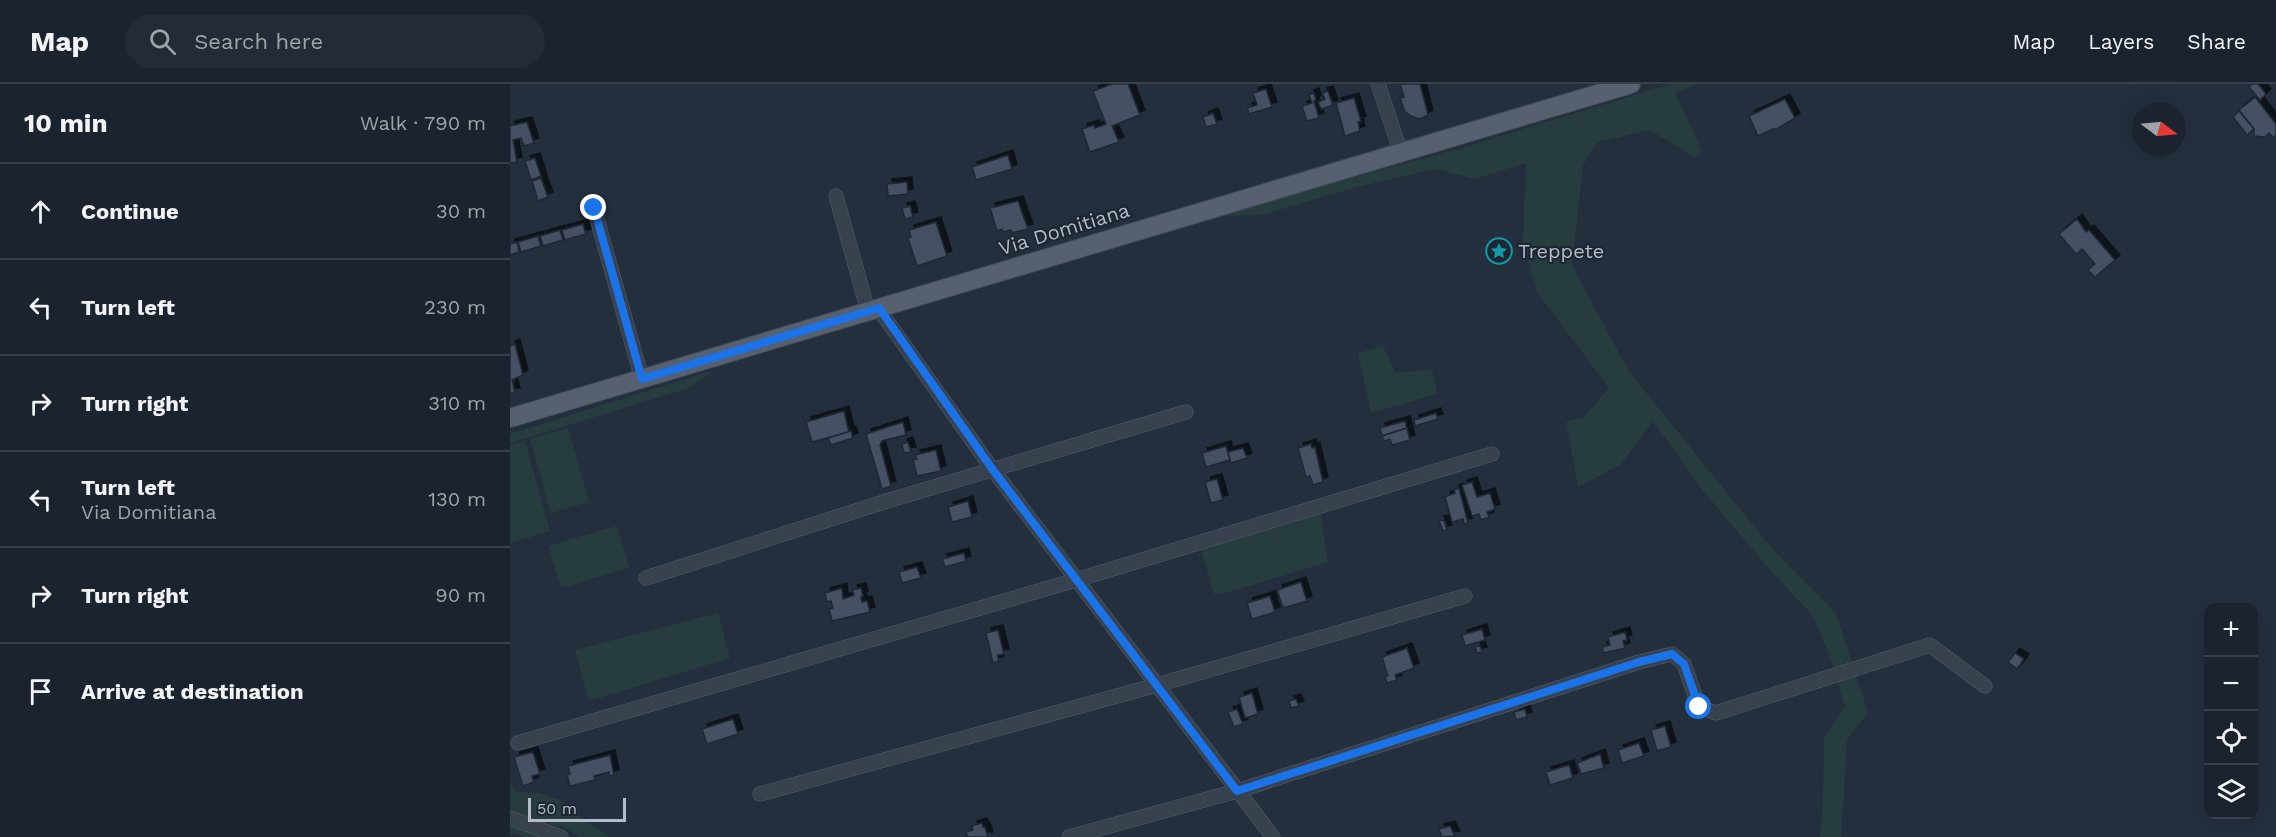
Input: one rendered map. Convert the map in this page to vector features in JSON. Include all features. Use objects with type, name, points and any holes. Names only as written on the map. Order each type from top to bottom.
[{"type":"main road","name":"Via Domitiana","points":[[510,418],[1631,84]]},
{"type":"street","points":[[1378,84],[1401,153]]},
{"type":"street","points":[[836,196],[873,310],[1273,837]]},
{"type":"street","points":[[594,208],[642,379]]},
{"type":"street","points":[[646,578],[741,546],[1186,412]]},
{"type":"street","points":[[518,743],[1076,580],[1492,454]]},
{"type":"street","points":[[760,794],[1157,685],[1465,596]]},
{"type":"street","points":[[1069,837],[1237,791],[1639,662],[1672,654],[1684,664],[1699,707],[1716,713],[1930,645],[1985,686]]},
{"type":"street","points":[[510,818],[561,837]]},
{"type":"green space","points":[[1671,84],[1697,84],[1675,93],[1702,151],[1695,158],[1650,130],[1598,142],[1583,165],[1572,265],[1628,370],[1774,551],[1836,613],[1868,712],[1847,740],[1841,837],[1820,837],[1824,738],[1845,706],[1831,660],[1813,616],[1769,569],[1700,487],[1653,421],[1620,465],[1578,487],[1566,422],[1584,417],[1609,388],[1537,292],[1523,244],[1526,163],[1475,179],[1437,169],[1364,185],[1261,215],[1223,216],[1291,194],[1458,149]]},
{"type":"green space","points":[[1383,346],[1396,373],[1432,369],[1437,394],[1371,413],[1358,353]]},
{"type":"green space","points":[[717,369],[689,388],[510,443],[510,434]]},
{"type":"green space","points":[[568,428],[589,502],[551,513],[530,439]]},
{"type":"green space","points":[[525,441],[550,531],[510,543],[510,445]]},
{"type":"green space","points":[[1320,511],[1328,562],[1232,591],[1214,594],[1201,549]]},
{"type":"green space","points":[[617,526],[629,568],[561,588],[548,546]]},
{"type":"green space","points":[[718,613],[730,658],[589,701],[575,650]]},
{"type":"green space","points":[[510,783],[517,792],[538,793],[559,800],[609,837],[579,837],[567,829],[510,812]]},
{"type":"green space","points":[[510,823],[543,837],[510,834]]},
{"type":"building","points":[[1112,84],[1128,84],[1140,115],[1112,126],[1119,142],[1090,152],[1082,129],[1106,124],[1093,91]]},
{"type":"building","points":[[1400,84],[1420,84],[1428,115],[1420,119],[1405,112],[1400,98],[1404,97]]},
{"type":"building","points":[[2252,84],[2258,84],[2266,94],[2260,100],[2249,87]]},
{"type":"building","points":[[1266,89],[1272,107],[1249,114],[1247,108],[1257,105],[1253,93]]},
{"type":"building","points":[[1328,91],[1333,105],[1321,109],[1318,102],[1325,99],[1322,93]]},
{"type":"building","points":[[1314,93],[1319,118],[1307,121],[1302,106],[1312,103],[1309,95]]},
{"type":"building","points":[[2255,97],[2276,124],[2276,135],[2273,138],[2269,133],[2265,137],[2254,136],[2254,129],[2239,110]]},
{"type":"building","points":[[1354,98],[1361,121],[1358,122],[1360,131],[1345,136],[1336,103]]},
{"type":"building","points":[[1785,99],[1795,118],[1777,129],[1758,136],[1749,116]]},
{"type":"building","points":[[2239,111],[2254,129],[2247,135],[2233,117]]},
{"type":"building","points":[[1213,113],[1217,124],[1206,127],[1203,117]]},
{"type":"building","points":[[527,122],[534,143],[524,146],[521,138],[513,140],[517,162],[510,163],[510,126]]},
{"type":"building","points":[[1008,155],[1012,169],[976,180],[972,167]]},
{"type":"building","points":[[535,158],[541,176],[531,180],[525,161]]},
{"type":"building","points":[[541,178],[548,197],[538,201],[532,181]]},
{"type":"building","points":[[907,182],[908,194],[888,196],[887,184]]},
{"type":"building","points":[[1018,201],[1028,229],[1012,233],[1011,230],[997,231],[990,208]]},
{"type":"building","points":[[910,206],[913,217],[905,219],[902,208]]},
{"type":"building","points":[[2077,219],[2086,232],[2089,230],[2115,260],[2095,277],[2088,270],[2095,264],[2082,249],[2076,254],[2059,234]]},
{"type":"building","points":[[936,222],[947,256],[917,266],[908,238],[911,237],[909,230]]},
{"type":"building","points":[[583,224],[586,234],[565,240],[562,230]]},
{"type":"building","points":[[560,230],[563,240],[543,246],[540,236]]},
{"type":"building","points":[[538,236],[541,246],[521,252],[518,242]]},
{"type":"building","points":[[517,242],[519,252],[510,255],[510,244]]},
{"type":"building","points":[[515,344],[523,375],[512,380],[515,393],[510,393],[510,346]]},
{"type":"building","points":[[844,411],[849,432],[812,442],[806,422]]},
{"type":"building","points":[[1436,413],[1438,419],[1415,426],[1414,420]]},
{"type":"building","points":[[1405,421],[1407,428],[1382,436],[1380,428]]},
{"type":"building","points":[[903,422],[906,435],[882,441],[880,445],[891,486],[882,489],[866,434]]},
{"type":"building","points":[[1407,428],[1410,440],[1392,445],[1390,439],[1384,441],[1382,436]]},
{"type":"building","points":[[851,431],[853,438],[831,445],[828,438]]},
{"type":"building","points":[[908,442],[911,452],[904,453],[902,444]]},
{"type":"building","points":[[1311,444],[1312,448],[1315,447],[1323,482],[1313,485],[1310,476],[1306,477],[1298,448]]},
{"type":"building","points":[[1226,446],[1230,460],[1206,467],[1202,453]]},
{"type":"building","points":[[1243,448],[1247,458],[1231,463],[1228,452]]},
{"type":"building","points":[[936,450],[941,471],[917,476],[913,460],[917,459],[915,455]]},
{"type":"building","points":[[1217,479],[1223,500],[1211,503],[1205,482]]},
{"type":"building","points":[[1472,482],[1477,497],[1490,493],[1495,509],[1487,512],[1489,517],[1481,520],[1479,514],[1472,516],[1462,485]]},
{"type":"building","points":[[1459,488],[1468,523],[1464,524],[1463,519],[1452,522],[1445,497],[1455,493],[1454,490]]},
{"type":"building","points":[[968,501],[972,517],[952,522],[948,507]]},
{"type":"building","points":[[1444,520],[1447,530],[1443,531],[1439,521]]},
{"type":"building","points":[[964,553],[966,561],[945,567],[942,559]]},
{"type":"building","points":[[917,567],[921,578],[902,583],[899,572]]},
{"type":"building","points":[[1301,582],[1307,601],[1283,608],[1277,590]]},
{"type":"building","points":[[842,588],[843,599],[854,595],[852,590],[861,588],[862,602],[867,601],[870,612],[832,621],[829,609],[833,608],[831,601],[827,602],[825,593]]},
{"type":"building","points":[[1270,596],[1275,612],[1252,619],[1247,603]]},
{"type":"building","points":[[1482,629],[1485,640],[1465,646],[1462,635]]},
{"type":"building","points":[[998,630],[1004,654],[997,655],[999,661],[993,663],[986,633]]},
{"type":"building","points":[[1625,632],[1627,640],[1623,641],[1625,648],[1604,653],[1602,647],[1610,645],[1608,637]]},
{"type":"building","points":[[1480,646],[1482,652],[1477,653],[1475,647]]},
{"type":"building","points":[[1407,648],[1414,668],[1395,675],[1397,680],[1387,683],[1385,677],[1388,676],[1382,657]]},
{"type":"building","points":[[2015,653],[2024,659],[2017,669],[2008,662]]},
{"type":"building","points":[[1252,693],[1258,714],[1245,718],[1239,697]]},
{"type":"building","points":[[1296,699],[1299,706],[1291,708],[1289,701]]},
{"type":"building","points":[[1237,709],[1243,724],[1234,727],[1228,712]]},
{"type":"building","points":[[1525,709],[1527,717],[1516,720],[1514,712]]},
{"type":"building","points":[[733,719],[738,734],[707,744],[702,729]]},
{"type":"building","points":[[1665,726],[1671,747],[1657,751],[1651,730]]},
{"type":"building","points":[[1639,743],[1644,756],[1622,763],[1618,750]]},
{"type":"building","points":[[533,752],[540,774],[532,776],[534,782],[523,786],[514,757]]},
{"type":"building","points":[[1600,754],[1604,768],[1581,774],[1577,763]]},
{"type":"building","points":[[610,755],[614,775],[609,776],[609,772],[594,776],[595,780],[570,786],[567,775],[570,774],[568,766]]},
{"type":"building","points":[[1569,765],[1573,778],[1550,785],[1546,772]]},
{"type":"building","points":[[982,823],[988,837],[968,837],[966,832],[973,830],[972,826]]},
{"type":"building","points":[[1450,826],[1455,836],[1442,837],[1439,829]]},
{"type":"place","name":"Treppete","points":[[1499,251]]},
{"type":"route","points":[[594,208],[642,379],[879,308],[993,470],[1237,791],[1639,662],[1672,654],[1684,664],[1699,707]]}]
